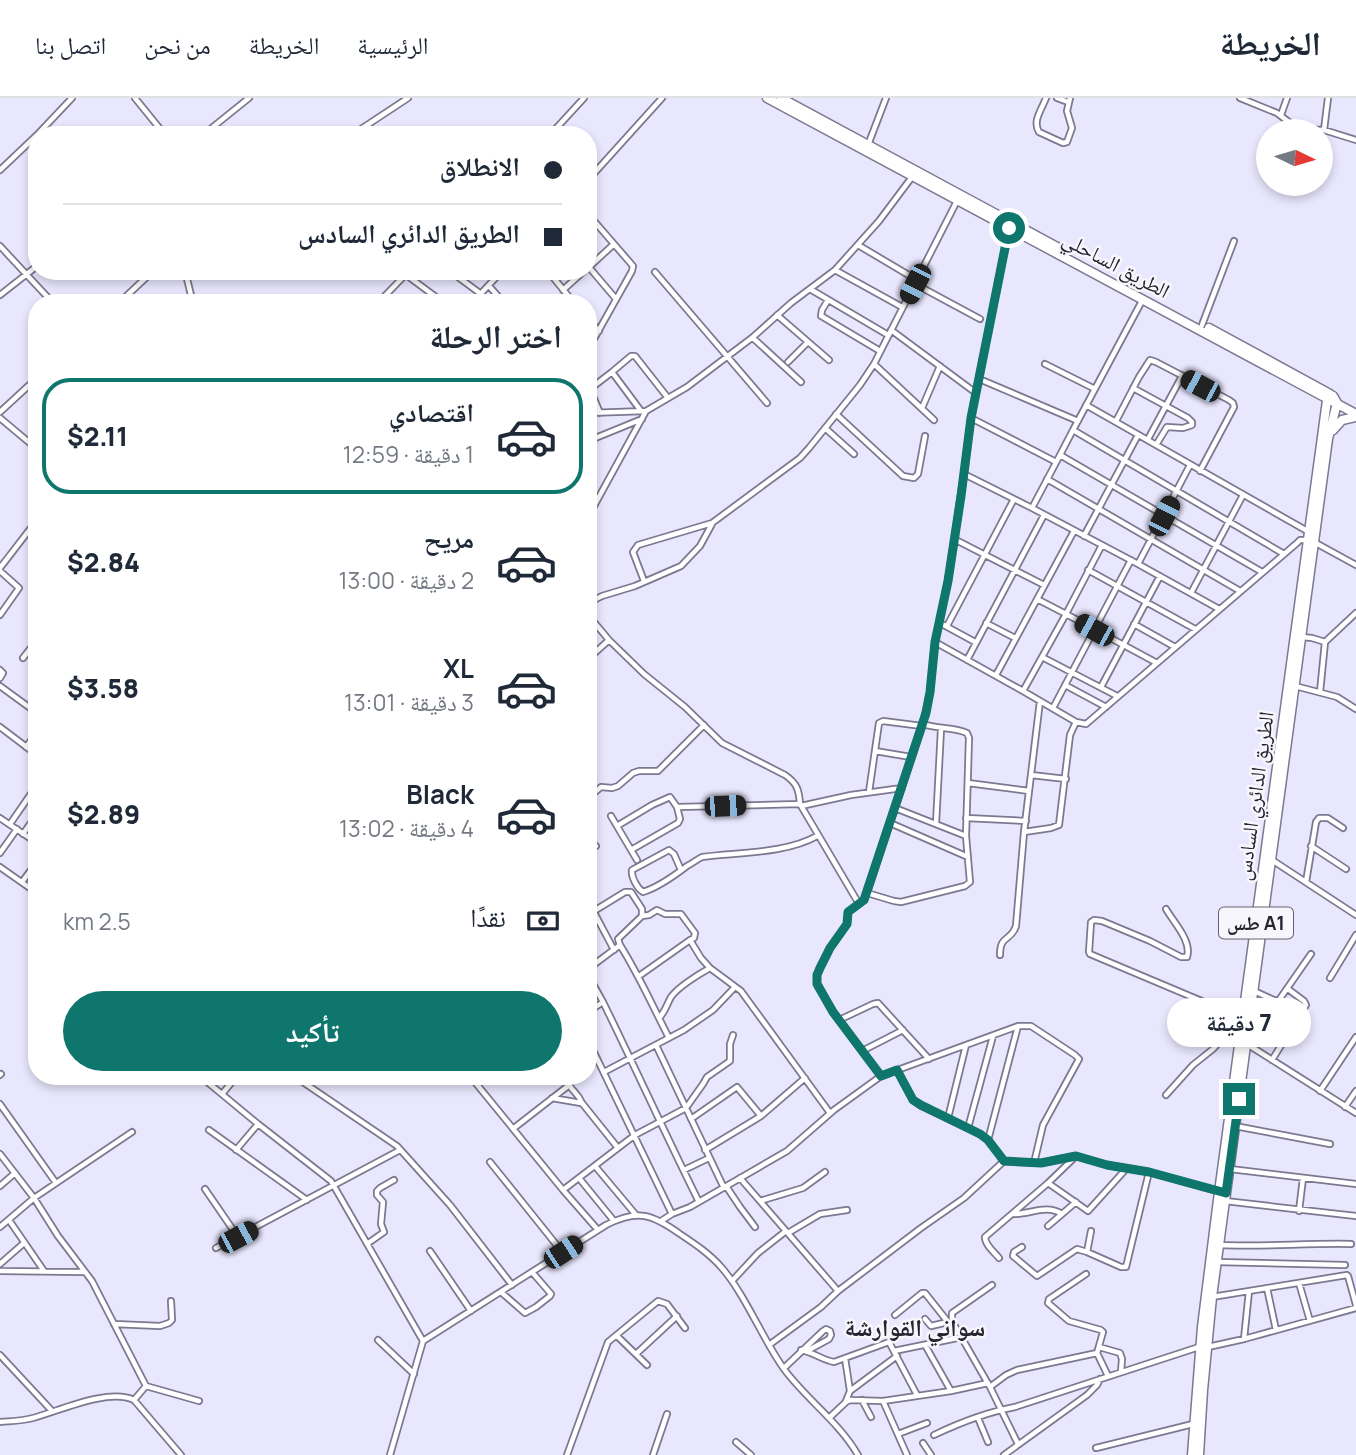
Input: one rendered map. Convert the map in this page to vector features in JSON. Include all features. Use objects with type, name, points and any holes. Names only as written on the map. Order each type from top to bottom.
[{"type":"highway","name":"الطريق الساحلي","points":[[767,98],[892,161],[1143,299],[1331,398]]},
{"type":"highway","name":"الطريق الساحلي","points":[[781,98],[868,145],[913,176],[1009,228],[1202,325],[1331,398]]},
{"type":"highway","points":[[1331,398],[1356,407]]},
{"type":"highway","points":[[1331,398],[1356,415]]},
{"type":"highway","name":"الطريق الدائري السادس","points":[[1199,1455],[1203,1347],[1217,1262],[1223,1195],[1235,1126],[1271,860],[1273,818],[1331,398]]},
{"type":"highway","points":[[1325,439],[1339,423],[1356,415]]},
{"type":"highway","name":"الطريق الدائري السادس","points":[[1192,1455],[1243,1020],[1301,636],[1310,538]]},
{"type":"street","points":[[46,126],[72,98]]},
{"type":"street","points":[[135,98],[158,126]]},
{"type":"street","points":[[214,126],[249,98]]},
{"type":"street","points":[[366,126],[408,98]]},
{"type":"street","points":[[558,126],[584,98]]},
{"type":"street","points":[[597,170],[662,98]]},
{"type":"street","points":[[868,145],[886,98]]},
{"type":"street","points":[[1046,98],[1036,128],[1060,142],[1067,142],[1072,132],[1067,111],[1069,100],[1057,98]]},
{"type":"street","points":[[1240,98],[1286,119]]},
{"type":"street","points":[[1281,115],[1287,98]]},
{"type":"street","points":[[1325,119],[1328,98]]},
{"type":"street","points":[[1334,133],[1356,141]]},
{"type":"street","points":[[0,170],[28,144]]},
{"type":"street","points":[[597,406],[600,413],[643,411],[687,387],[753,338],[777,315],[835,270],[887,212],[913,176]]},
{"type":"street","points":[[644,581],[633,552],[634,548],[712,523],[800,458],[825,428],[874,364],[957,200]]},
{"type":"street","points":[[597,224],[633,267],[597,334]]},
{"type":"street","points":[[881,1076],[819,989],[817,975],[847,924],[848,912],[864,900],[867,893],[922,725],[930,692],[935,642],[954,539],[971,418],[1009,228]]},
{"type":"street","points":[[1202,325],[1234,241]]},
{"type":"street","points":[[597,259],[614,244]]},
{"type":"street","points":[[858,245],[980,319]]},
{"type":"street","points":[[0,246],[27,274],[0,295]]},
{"type":"street","points":[[835,270],[902,307]]},
{"type":"street","points":[[655,272],[767,403]]},
{"type":"street","points":[[597,277],[616,299]]},
{"type":"street","points":[[32,280],[45,294]]},
{"type":"street","points":[[129,294],[143,280]]},
{"type":"street","points":[[388,294],[401,280]]},
{"type":"street","points":[[416,280],[433,294]]},
{"type":"street","points":[[466,280],[481,293],[494,280]]},
{"type":"street","points":[[555,280],[567,294]]},
{"type":"street","points":[[563,290],[574,280]]},
{"type":"street","points":[[489,286],[496,294]]},
{"type":"street","points":[[810,289],[889,332],[976,393]]},
{"type":"street","points":[[1031,508],[1143,299]]},
{"type":"street","points":[[828,300],[822,310],[823,317],[880,351]]},
{"type":"street","points":[[777,315],[828,360]]},
{"type":"street","points":[[753,338],[801,382]]},
{"type":"street","points":[[788,362],[808,342]]},
{"type":"street","points":[[597,383],[631,356],[635,356],[668,398]]},
{"type":"street","points":[[1116,421],[1150,360],[1229,400],[1234,405],[1200,471]]},
{"type":"street","points":[[874,364],[934,420]]},
{"type":"street","points":[[1045,365],[1095,389]]},
{"type":"street","points":[[922,408],[940,366]]},
{"type":"street","points":[[597,501],[642,419],[643,411],[612,372]]},
{"type":"street","points":[[1148,439],[1182,376]]},
{"type":"street","points":[[984,381],[1077,421]]},
{"type":"street","points":[[0,412],[28,386]]},
{"type":"street","points":[[1133,388],[1188,418],[1192,424],[1183,428],[1156,425]]},
{"type":"street","points":[[1086,405],[1243,495],[1356,565]]},
{"type":"street","points":[[836,414],[903,476],[909,478],[918,474],[925,436]]},
{"type":"street","points":[[0,418],[28,441]]},
{"type":"street","points":[[971,418],[1056,463]]},
{"type":"street","points":[[597,438],[642,419]]},
{"type":"street","points":[[825,428],[854,454]]},
{"type":"street","points":[[1157,445],[1165,428]]},
{"type":"street","points":[[1073,430],[1284,554]]},
{"type":"street","points":[[1084,536],[1138,435]]},
{"type":"street","points":[[1060,455],[1262,572]]},
{"type":"street","points":[[1138,564],[1190,465]]},
{"type":"street","points":[[964,474],[1131,560],[1219,609]]},
{"type":"street","points":[[1047,479],[1240,591]]},
{"type":"street","points":[[1191,593],[1243,495]]},
{"type":"street","points":[[947,626],[1014,499]]},
{"type":"street","points":[[967,660],[1044,514]]},
{"type":"street","points":[[597,599],[681,566],[700,546],[712,523]]},
{"type":"street","points":[[996,675],[1074,530]]},
{"type":"street","points":[[0,615],[19,588],[0,570],[28,532]]},
{"type":"street","points":[[935,642],[1076,722],[1086,724],[1300,540],[1310,538]]},
{"type":"street","points":[[954,539],[1044,585]]},
{"type":"street","points":[[1023,691],[1102,545]]},
{"type":"street","points":[[1053,708],[1131,560]]},
{"type":"street","points":[[1088,570],[1196,629]]},
{"type":"street","points":[[1101,687],[1160,576]]},
{"type":"street","points":[[1037,598],[1157,663]]},
{"type":"street","points":[[1320,692],[1325,642],[1356,613]]},
{"type":"street","points":[[940,623],[975,642]]},
{"type":"street","points":[[986,623],[1015,638]]},
{"type":"street","points":[[1135,624],[1175,647]]},
{"type":"street","points":[[597,626],[644,674],[722,743],[794,782],[801,805],[817,836],[859,904]]},
{"type":"street","points":[[1301,636],[1325,642]]},
{"type":"street","points":[[597,651],[609,640]]},
{"type":"street","points":[[23,658],[28,652]]},
{"type":"street","points":[[1042,657],[1117,696]]},
{"type":"street","points":[[0,670],[3,673],[0,678]]},
{"type":"street","points":[[1065,685],[1106,707]]},
{"type":"street","points":[[0,686],[28,706]]},
{"type":"street","points":[[1294,686],[1337,697],[1356,709]]},
{"type":"street","points":[[1000,955],[1000,945],[1016,926],[1040,701]]},
{"type":"street","points":[[867,893],[901,902],[965,886],[970,882],[966,836],[967,733],[962,730],[881,721],[869,792]]},
{"type":"street","points":[[1024,832],[1059,825],[1070,735],[1076,722]]},
{"type":"street","points":[[597,791],[601,787],[618,786],[639,771],[657,771],[704,725]]},
{"type":"street","points":[[0,727],[26,747],[28,744]]},
{"type":"street","points":[[936,824],[941,729]]},
{"type":"street","points":[[875,751],[911,757]]},
{"type":"street","points":[[1031,775],[1066,779]]},
{"type":"street","points":[[968,783],[1029,791]]},
{"type":"street","points":[[677,807],[801,805],[902,788]]},
{"type":"street","points":[[10,824],[28,798]]},
{"type":"street","points":[[617,825],[666,798],[672,798],[680,818],[678,823],[631,850]]},
{"type":"street","points":[[895,808],[966,836]]},
{"type":"street","points":[[611,816],[637,860]]},
{"type":"street","points":[[0,818],[28,837]]},
{"type":"street","points":[[966,818],[1026,821]]},
{"type":"street","points":[[1306,882],[1316,822],[1319,818],[1328,818],[1343,828]]},
{"type":"street","points":[[890,823],[968,857]]},
{"type":"street","points":[[23,834],[28,827]]},
{"type":"street","points":[[0,853],[18,830]]},
{"type":"street","points":[[681,870],[674,854],[669,850],[632,870],[631,875],[643,892],[660,884],[702,857],[778,849],[797,845],[817,836]]},
{"type":"street","points":[[1311,846],[1346,869]]},
{"type":"street","points":[[1271,860],[1356,915]]},
{"type":"street","points":[[0,867],[28,887]]},
{"type":"street","points":[[22,883],[28,875]]},
{"type":"street","points":[[597,903],[629,891],[642,909],[642,916]]},
{"type":"street","points":[[1166,909],[1188,944],[1187,957],[1181,957],[1150,941],[1094,920],[1091,922],[1089,952],[1243,1020],[1193,1065],[1166,1096]]},
{"type":"street","points":[[639,976],[694,938],[695,933],[681,914],[665,914],[657,910],[642,916],[618,939],[669,1038]]},
{"type":"street","points":[[597,919],[614,950]]},
{"type":"street","points":[[1330,978],[1356,935]]},
{"type":"street","points":[[690,940],[710,968],[741,991],[831,1113]]},
{"type":"street","points":[[597,962],[620,946]]},
{"type":"street","points":[[1253,990],[1276,1001],[1282,998],[1311,954]]},
{"type":"street","points":[[659,1018],[673,994],[710,968]]},
{"type":"street","points":[[604,1072],[684,1030],[713,1010],[735,987]]},
{"type":"street","points":[[1272,1060],[1306,1005],[1288,989]]},
{"type":"street","points":[[597,991],[699,1202]]},
{"type":"street","points":[[597,1006],[603,1002]]},
{"type":"street","points":[[839,1020],[878,1003],[929,1059]]},
{"type":"street","points":[[988,1140],[1018,1026]]},
{"type":"street","points":[[662,1221],[787,1151],[831,1113],[881,1076],[1018,1026],[1031,1026],[1079,1059],[1043,1125],[1034,1163]]},
{"type":"street","points":[[862,1051],[903,1030]]},
{"type":"street","points":[[563,1190],[635,1135],[686,1108],[707,1077],[730,1061],[730,1040],[733,1035]]},
{"type":"street","points":[[968,1128],[993,1035]]},
{"type":"street","points":[[1320,1091],[1356,1037]]},
{"type":"street","points":[[948,1118],[966,1044]]},
{"type":"street","points":[[1246,1044],[1356,1113]]},
{"type":"street","points":[[656,1045],[709,1158],[725,1187],[755,1227]]},
{"type":"street","points":[[597,1060],[672,1214]]},
{"type":"street","points":[[897,1070],[913,1100],[980,1134],[1004,1161]]},
{"type":"street","points":[[705,1150],[761,1116],[805,1078]]},
{"type":"street","points":[[211,1085],[334,1185],[424,1341]]},
{"type":"street","points":[[222,1094],[230,1085]]},
{"type":"street","points":[[307,1085],[401,1150],[450,1205],[512,1284]]},
{"type":"street","points":[[477,1085],[598,1230]]},
{"type":"street","points":[[513,1128],[568,1086],[618,1148]]},
{"type":"street","points":[[691,1119],[737,1087],[761,1116]]},
{"type":"street","points":[[1345,1107],[1356,1091]]},
{"type":"street","points":[[552,1098],[582,1103]]},
{"type":"street","points":[[0,1104],[56,1183]]},
{"type":"street","points":[[236,1150],[258,1125]]},
{"type":"street","points":[[1235,1126],[1331,1144]]},
{"type":"street","points":[[209,1130],[307,1200]]},
{"type":"street","points":[[44,1272],[24,1243],[3,1223],[34,1198],[132,1132]]},
{"type":"street","points":[[216,1248],[401,1150]]},
{"type":"street","points":[[0,1154],[92,1282],[146,1386],[199,1401]]},
{"type":"street","points":[[999,1258],[985,1241],[985,1237],[1076,1156]]},
{"type":"street","points":[[769,1345],[964,1198],[1004,1161],[1034,1163],[1076,1156],[1149,1172],[1223,1195],[1299,1211],[1356,1216]]},
{"type":"street","points":[[684,1170],[709,1158]]},
{"type":"street","points":[[490,1162],[563,1252]]},
{"type":"street","points":[[595,1166],[636,1215]]},
{"type":"street","points":[[1048,1183],[1086,1210],[1090,1210],[1126,1168]]},
{"type":"street","points":[[1229,1169],[1356,1184]]},
{"type":"street","points":[[760,1201],[803,1188],[825,1172]]},
{"type":"street","points":[[1022,1247],[1014,1252],[1013,1256],[1037,1276],[1075,1249],[1126,1267],[1149,1172]]},
{"type":"street","points":[[0,1185],[15,1173]]},
{"type":"street","points":[[579,1178],[614,1221]]},
{"type":"street","points":[[740,1178],[838,1291]]},
{"type":"street","points":[[1299,1211],[1303,1178]]},
{"type":"street","points":[[367,1244],[384,1232],[381,1224],[383,1202],[377,1191],[394,1180]]},
{"type":"street","points":[[205,1189],[238,1237]]},
{"type":"street","points":[[1048,1226],[1076,1202]]},
{"type":"street","points":[[1013,1214],[1047,1209],[1062,1214]]},
{"type":"street","points":[[732,1281],[758,1252],[788,1232],[820,1214],[847,1210]]},
{"type":"street","points":[[390,1455],[424,1341],[598,1230],[623,1217],[636,1215],[662,1221],[721,1266],[784,1368],[858,1455]]},
{"type":"street","points":[[1087,1252],[1091,1231]]},
{"type":"street","points":[[0,1264],[24,1243]]},
{"type":"street","points":[[1219,1245],[1351,1244]]},
{"type":"street","points":[[429,1251],[471,1311]]},
{"type":"street","points":[[1217,1262],[1345,1265]]},
{"type":"street","points":[[0,1271],[85,1272]]},
{"type":"street","points":[[501,1292],[525,1313],[536,1307],[551,1294],[532,1272]]},
{"type":"street","points":[[1086,1275],[1049,1298],[1048,1303],[1069,1321],[1103,1332],[1098,1350],[1108,1376]]},
{"type":"street","points":[[934,1435],[1001,1409],[1100,1378],[1203,1347],[1244,1339],[1356,1307],[1347,1275],[1212,1297]]},
{"type":"street","points":[[1299,1283],[1310,1321]]},
{"type":"street","points":[[950,1321],[952,1313],[992,1285]]},
{"type":"street","points":[[1267,1288],[1276,1330]]},
{"type":"street","points":[[1244,1339],[1249,1291]]},
{"type":"street","points":[[895,1315],[925,1293],[962,1337],[1018,1444]]},
{"type":"street","points":[[114,1324],[164,1325],[172,1320],[171,1301]]},
{"type":"street","points":[[568,1455],[608,1342],[658,1301],[667,1304],[685,1328]]},
{"type":"street","points":[[636,1354],[677,1316]]},
{"type":"street","points":[[925,1319],[931,1326],[950,1321]]},
{"type":"street","points":[[784,1368],[823,1331],[830,1331],[830,1339],[804,1351]]},
{"type":"street","points":[[617,1336],[647,1365]]},
{"type":"street","points":[[850,1391],[895,1353],[962,1337]]},
{"type":"street","points":[[378,1339],[414,1374]]},
{"type":"street","points":[[804,1351],[831,1362],[889,1342],[917,1395]]},
{"type":"street","points":[[925,1345],[951,1391]]},
{"type":"street","points":[[829,1418],[846,1402],[852,1400],[883,1401],[989,1385],[1017,1370],[1098,1350],[1120,1353],[1121,1372]]},
{"type":"street","points":[[0,1355],[52,1412]]},
{"type":"street","points":[[845,1359],[850,1391],[846,1402]]},
{"type":"street","points":[[1004,1455],[1087,1395],[1100,1378]]},
{"type":"street","points":[[134,1400],[146,1386]]},
{"type":"street","points":[[0,1416],[3,1422],[24,1420],[103,1398],[124,1397],[134,1400],[181,1455]]},
{"type":"street","points":[[862,1401],[871,1418]]},
{"type":"street","points":[[883,1401],[907,1455]]},
{"type":"street","points":[[653,1455],[667,1414]]},
{"type":"street","points":[[978,1418],[988,1442]]},
{"type":"street","points":[[898,1434],[926,1423]]},
{"type":"street","points":[[1096,1447],[1194,1424]]},
{"type":"street","points":[[736,1442],[751,1455]]},
{"type":"street","points":[[923,1443],[931,1455]]},
{"type":"district","name":"سواني القوارشة","points":[[915,1328]]},
{"type":"route","points":[[1009,228],[971,418],[926,713],[864,900],[848,912],[847,924],[824,959],[817,975],[817,984],[833,1012],[881,1076],[897,1070],[913,1100],[980,1134],[1004,1161],[1041,1163],[1076,1156],[1226,1193],[1239,1099]]}]
